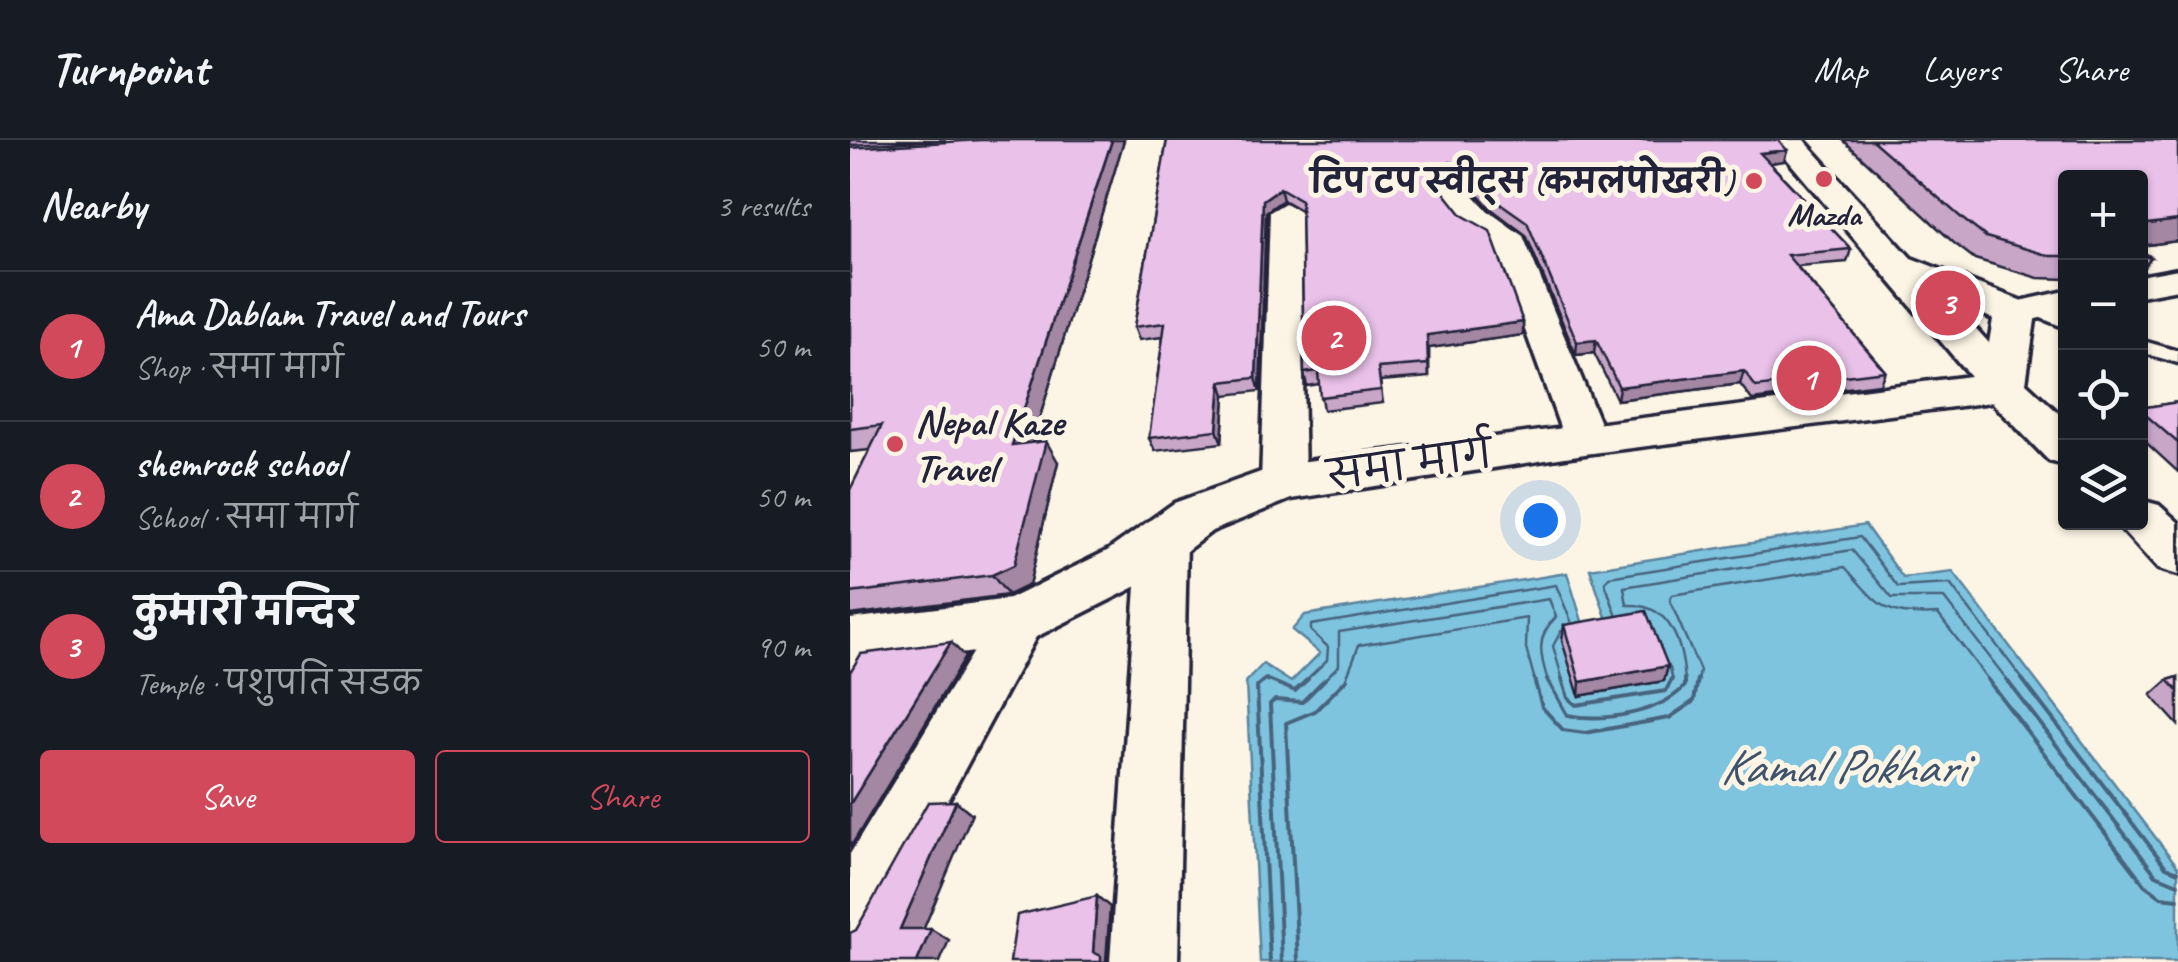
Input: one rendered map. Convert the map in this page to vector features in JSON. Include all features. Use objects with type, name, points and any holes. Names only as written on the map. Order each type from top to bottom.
[{"type":"main road","points":[[1788,140],[2004,386],[2058,441]]},
{"type":"main road","points":[[1902,266],[2045,311],[2004,386]]},
{"type":"main road","name":"समा मार्ग","points":[[850,644],[1018,622],[1059,604],[1163,543],[1193,516],[1284,482],[1586,438],[2004,386]]},
{"type":"main road","points":[[2148,526],[2178,554]]},
{"type":"street","points":[[1450,186],[1477,218],[1508,236],[1586,438]]},
{"type":"street","points":[[1284,482],[1286,212]]},
{"type":"street","points":[[2148,285],[2178,279]]},
{"type":"street","points":[[1144,962],[1163,543]]},
{"type":"street","points":[[850,916],[1018,622]]},
{"type":"lane","points":[[2148,348],[2178,356]]},
{"type":"water","name":"Kamal Pokhari","points":[[1865,525],[1903,578],[1953,572],[2178,867],[2178,962],[1260,962],[1246,682],[1263,664],[1291,682],[1320,653],[1292,630],[1305,615],[1567,573],[1587,637],[1611,632],[1590,569]]},
{"type":"building","points":[[980,140],[1112,140],[1012,445],[1046,441],[1014,565],[992,575],[850,593],[850,490],[882,425],[850,429],[850,148]]},
{"type":"building","points":[[1167,140],[1778,140],[1787,150],[1760,153],[1851,249],[1787,255],[1885,371],[1756,387],[1744,371],[1619,387],[1596,340],[1577,342],[1527,222],[1490,196],[1462,166],[1450,162],[1432,171],[1431,176],[1462,215],[1490,231],[1523,322],[1427,335],[1428,364],[1378,368],[1381,390],[1320,397],[1318,371],[1304,373],[1301,200],[1280,188],[1263,200],[1256,378],[1221,382],[1217,430],[1149,438],[1165,323],[1134,327]]},
{"type":"building","points":[[1872,140],[2178,140],[2178,220],[2148,224],[2148,170],[2058,170],[2058,256],[1986,237]]},
{"type":"building","points":[[2178,402],[2178,443],[2148,417],[2148,407]]},
{"type":"building","points":[[1646,611],[1668,666],[1580,682],[1564,625]]},
{"type":"building","points":[[951,642],[850,804],[850,672],[861,654]]},
{"type":"building","points":[[2178,677],[2178,691],[2168,680]]},
{"type":"building","points":[[956,801],[900,929],[931,929],[917,962],[850,962],[850,933],[856,930],[928,802]]},
{"type":"building","points":[[1097,896],[1093,952],[1101,956],[1101,962],[1010,962],[1017,915]]},
{"type":"place","name":"Mazda","points":[[1824,179]]},
{"type":"place","name":"टिप टप स्वीट्स (कमलपोखरी)","points":[[1754,181]]},
{"type":"place","name":"कुमारी मन्दिर","points":[[1948,303]]},
{"type":"place","name":"shemrock school","points":[[1334,338]]},
{"type":"place","name":"Ama Dablam Travel and Tours","points":[[1809,378]]},
{"type":"place","name":"Nepal Kaze Travel","points":[[895,444]]}]
